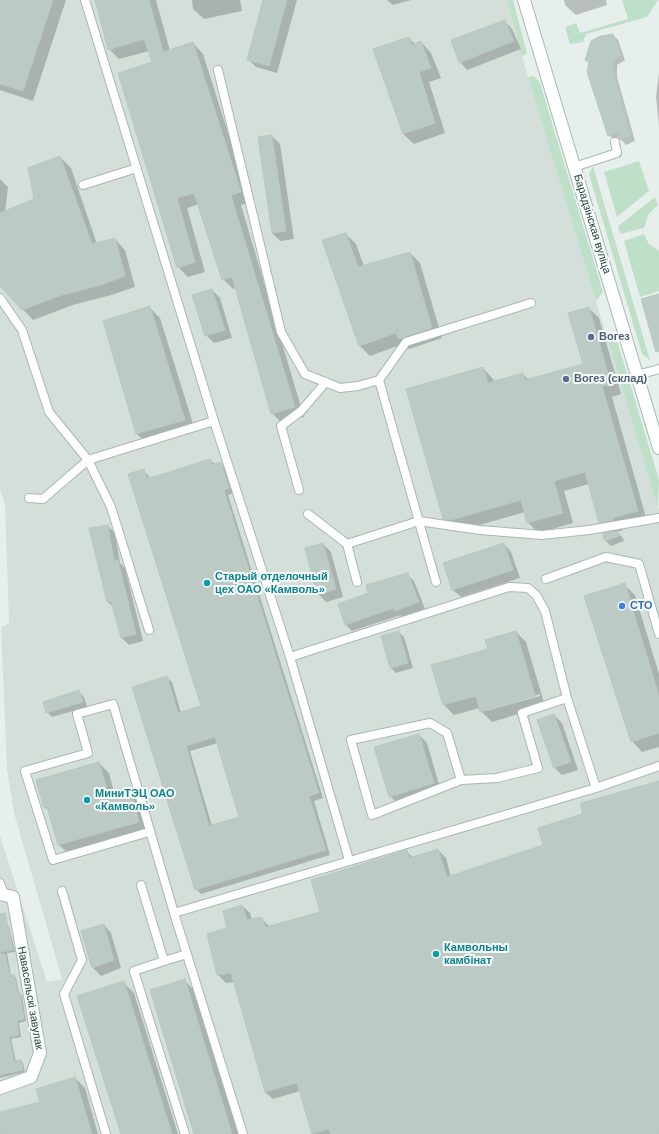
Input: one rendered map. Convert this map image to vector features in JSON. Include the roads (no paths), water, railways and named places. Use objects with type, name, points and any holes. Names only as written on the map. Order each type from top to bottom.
[{"type":"street","name":"Барадзінская вуліца","points":[[524,0],[659,448]]},
{"type":"street","name":"Навасельскі завулак","points":[[0,1088],[32,1077],[40,1053],[13,897],[2,895]]},
{"type":"lane","points":[[85,0],[214,421],[290,657],[349,860]]},
{"type":"lane","points":[[218,70],[281,332],[305,374],[340,388],[358,386],[379,380],[406,342],[531,303]]},
{"type":"lane","points":[[574,167],[617,152],[615,142]]},
{"type":"lane","points":[[83,185],[136,168]]},
{"type":"lane","points":[[0,298],[22,330],[49,412],[88,460],[111,507],[149,630]]},
{"type":"lane","points":[[637,375],[659,369]]},
{"type":"lane","points":[[379,380],[436,582]]},
{"type":"lane","points":[[299,490],[281,426],[301,411],[326,382]]},
{"type":"lane","points":[[29,498],[43,499],[88,460],[214,421]]},
{"type":"lane","points":[[308,514],[347,544],[357,582]]},
{"type":"lane","points":[[347,544],[419,521],[480,530],[542,535],[589,530],[659,518]]},
{"type":"lane","points":[[546,579],[606,557],[639,564],[658,629]]},
{"type":"lane","points":[[290,657],[509,587],[528,588],[536,595],[546,611],[567,698],[596,788]]},
{"type":"lane","points":[[461,780],[447,733],[430,723],[350,740],[372,815],[461,780],[497,778],[538,768],[522,713],[567,698]]},
{"type":"lane","points":[[149,832],[53,860],[25,771],[88,752],[77,714],[113,704],[149,832],[243,1134]]},
{"type":"lane","points":[[174,913],[596,788],[659,766]]},
{"type":"lane","points":[[0,883],[2,895]]},
{"type":"lane","points":[[141,885],[164,961]]},
{"type":"lane","points":[[62,891],[82,960],[64,994],[106,1134]]},
{"type":"lane","points":[[185,1134],[134,971],[187,954]]},
{"type":"place","name":"Вогез","points":[[591,337]]},
{"type":"place","name":"Вогез (склад)","points":[[566,379]]},
{"type":"place","name":"Старый отделочный цех ОАО «Камволь»","points":[[207,583]]},
{"type":"place","name":"СТО","points":[[622,606]]},
{"type":"place","name":"МиниТЭЦ ОАО «Камволь»","points":[[87,800]]},
{"type":"place","name":"Камвольны камбінат","points":[[436,954]]}]
